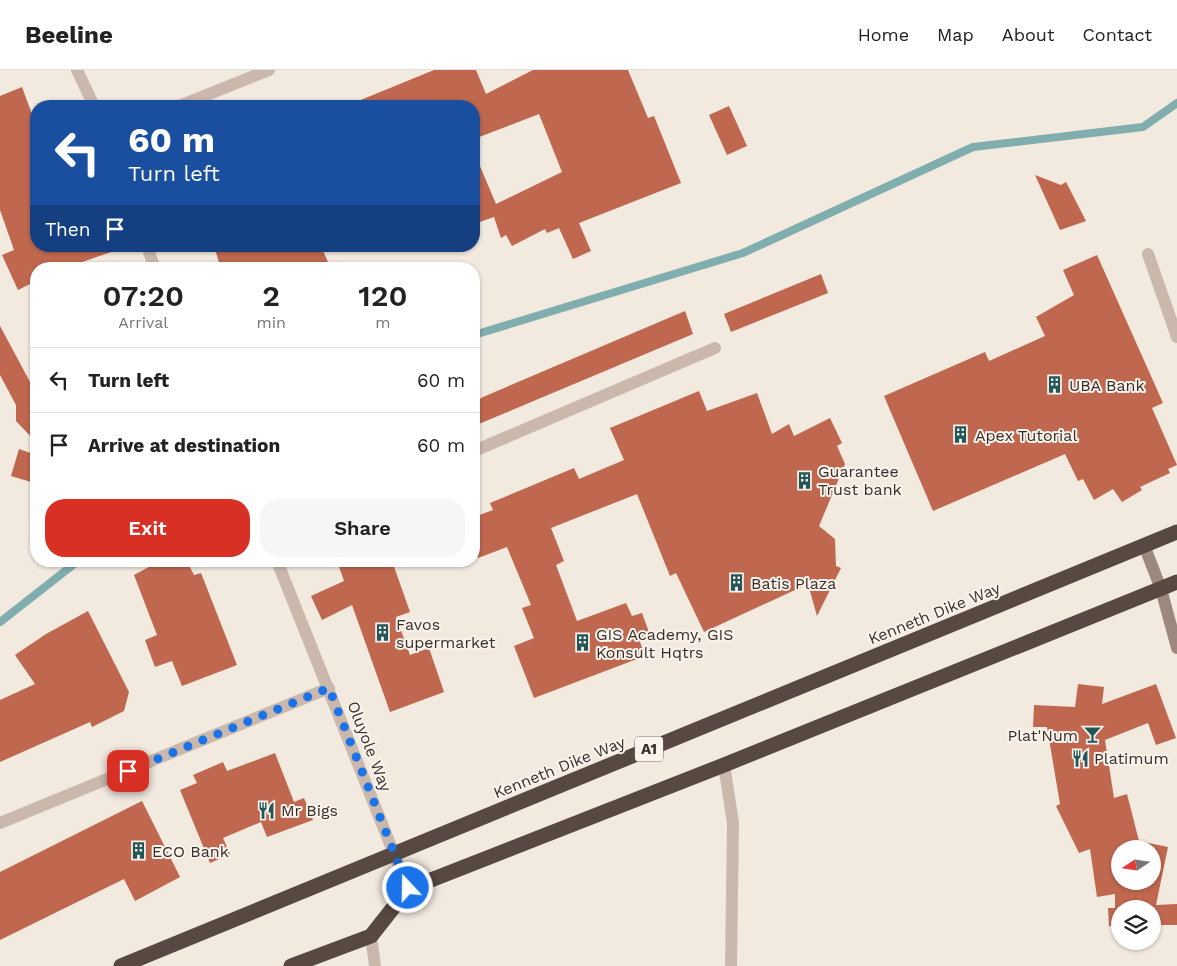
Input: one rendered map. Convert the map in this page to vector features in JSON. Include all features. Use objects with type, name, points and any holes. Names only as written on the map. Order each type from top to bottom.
[{"type":"highway","name":"Kenneth Dike Way","points":[[121,966],[1177,532]]},
{"type":"highway","points":[[291,966],[371,936],[408,888],[724,765],[1177,582]]},
{"type":"main road","points":[[1144,545],[1161,589],[1177,648]]},
{"type":"street","points":[[77,70],[91,100]]},
{"type":"street","points":[[194,100],[269,70]]},
{"type":"street","points":[[1148,254],[1177,337]]},
{"type":"street","points":[[480,448],[715,348]]},
{"type":"street","name":"Oluyole Way","points":[[279,567],[408,888]]},
{"type":"street","points":[[0,823],[329,688]]},
{"type":"street","points":[[724,765],[733,823],[731,966]]},
{"type":"street","points":[[371,936],[375,966]]},
{"type":"building","points":[[434,70],[476,70],[486,94],[533,70],[628,70],[648,118],[654,116],[681,183],[579,223],[591,251],[573,259],[559,228],[547,233],[545,229],[512,246],[506,235],[501,238],[494,217],[480,222],[480,166],[496,204],[562,172],[539,114],[480,137],[480,100],[361,100]]},
{"type":"building","points":[[22,87],[30,109],[30,252],[111,252],[82,262],[30,262],[30,284],[18,290],[2,255],[14,250],[0,210],[0,96]]},
{"type":"building","points":[[729,106],[747,146],[727,155],[709,115]]},
{"type":"building","points":[[1035,175],[1061,185],[1066,182],[1086,221],[1060,230]]},
{"type":"building","points":[[216,252],[324,252],[328,262],[219,262]]},
{"type":"building","points":[[1097,255],[1163,403],[1152,408],[1177,465],[1168,469],[1170,473],[1140,487],[1142,490],[1122,502],[1113,489],[1094,500],[1083,479],[1078,481],[1065,454],[933,511],[884,396],[985,352],[989,361],[1045,336],[1036,317],[1074,295],[1063,270]]},
{"type":"building","points":[[821,274],[828,293],[731,332],[724,314]]},
{"type":"building","points":[[685,311],[693,334],[480,423],[480,399]]},
{"type":"building","points":[[0,326],[30,382],[30,436],[16,421],[16,405],[0,375]]},
{"type":"building","points":[[699,391],[707,411],[757,393],[772,434],[789,424],[794,436],[830,418],[842,443],[837,446],[845,464],[819,526],[835,539],[836,566],[841,568],[817,616],[808,584],[704,632],[676,573],[670,576],[637,494],[551,528],[564,561],[556,565],[577,621],[626,603],[632,616],[642,613],[650,635],[639,639],[645,656],[534,698],[514,646],[534,638],[522,608],[531,605],[507,547],[480,557],[480,515],[493,510],[490,503],[574,468],[579,479],[624,460],[610,428]]},
{"type":"building","points":[[19,449],[30,453],[30,482],[11,476]]},
{"type":"building","points":[[149,567],[190,567],[194,575],[201,573],[237,665],[182,686],[172,661],[155,667],[145,640],[157,635],[134,575]]},
{"type":"building","name":"Favos supermarket","points":[[339,567],[394,567],[410,612],[396,617],[410,655],[429,648],[444,692],[390,712],[352,605],[322,620],[311,596],[344,581]]},
{"type":"building","points":[[88,611],[129,692],[124,711],[92,727],[90,722],[0,762],[0,700],[35,684],[15,655],[46,634]]},
{"type":"building","points":[[1078,684],[1104,687],[1102,704],[1156,684],[1176,738],[1156,745],[1148,723],[1105,740],[1114,798],[1127,794],[1139,840],[1111,840],[1111,890],[1159,890],[1157,900],[1115,900],[1115,894],[1097,897],[1090,849],[1079,853],[1056,806],[1060,804],[1047,727],[1033,727],[1034,705],[1075,707]]},
{"type":"building","points":[[275,753],[294,802],[304,798],[313,820],[267,837],[261,822],[223,838],[230,854],[210,863],[180,790],[197,783],[193,775],[223,762],[227,771]]},
{"type":"building","points":[[142,801],[180,877],[135,901],[124,879],[0,940],[0,872]]},
{"type":"building","points":[[1161,846],[1168,847],[1161,881]]},
{"type":"building","points":[[1177,904],[1177,925],[1161,925],[1161,905]]},
{"type":"building","points":[[1108,908],[1111,908],[1111,926],[1109,926]]},
{"type":"waterway","points":[[480,333],[743,253],[973,147],[1143,127],[1177,103]]},
{"type":"waterway","points":[[0,622],[70,567]]},
{"type":"place","name":"UBA Bank","points":[[1055,385]]},
{"type":"place","name":"Apex Tutorial","points":[[961,435]]},
{"type":"place","name":"Guarantee Trust bank","points":[[804,480]]},
{"type":"place","name":"Batis Plaza","points":[[737,583]]},
{"type":"place","name":"Favos supermarket","points":[[382,633]]},
{"type":"place","name":"GIS Academy, GIS Konsult Hqtrs","points":[[582,643]]},
{"type":"place","name":"Plat'Num","points":[[1092,735]]},
{"type":"place","name":"Platimum","points":[[1080,758]]},
{"type":"place","name":"Mr Bigs","points":[[267,810]]},
{"type":"place","name":"ECO Bank","points":[[138,851]]},
{"type":"route","points":[[128,771],[329,688],[408,888]]}]
